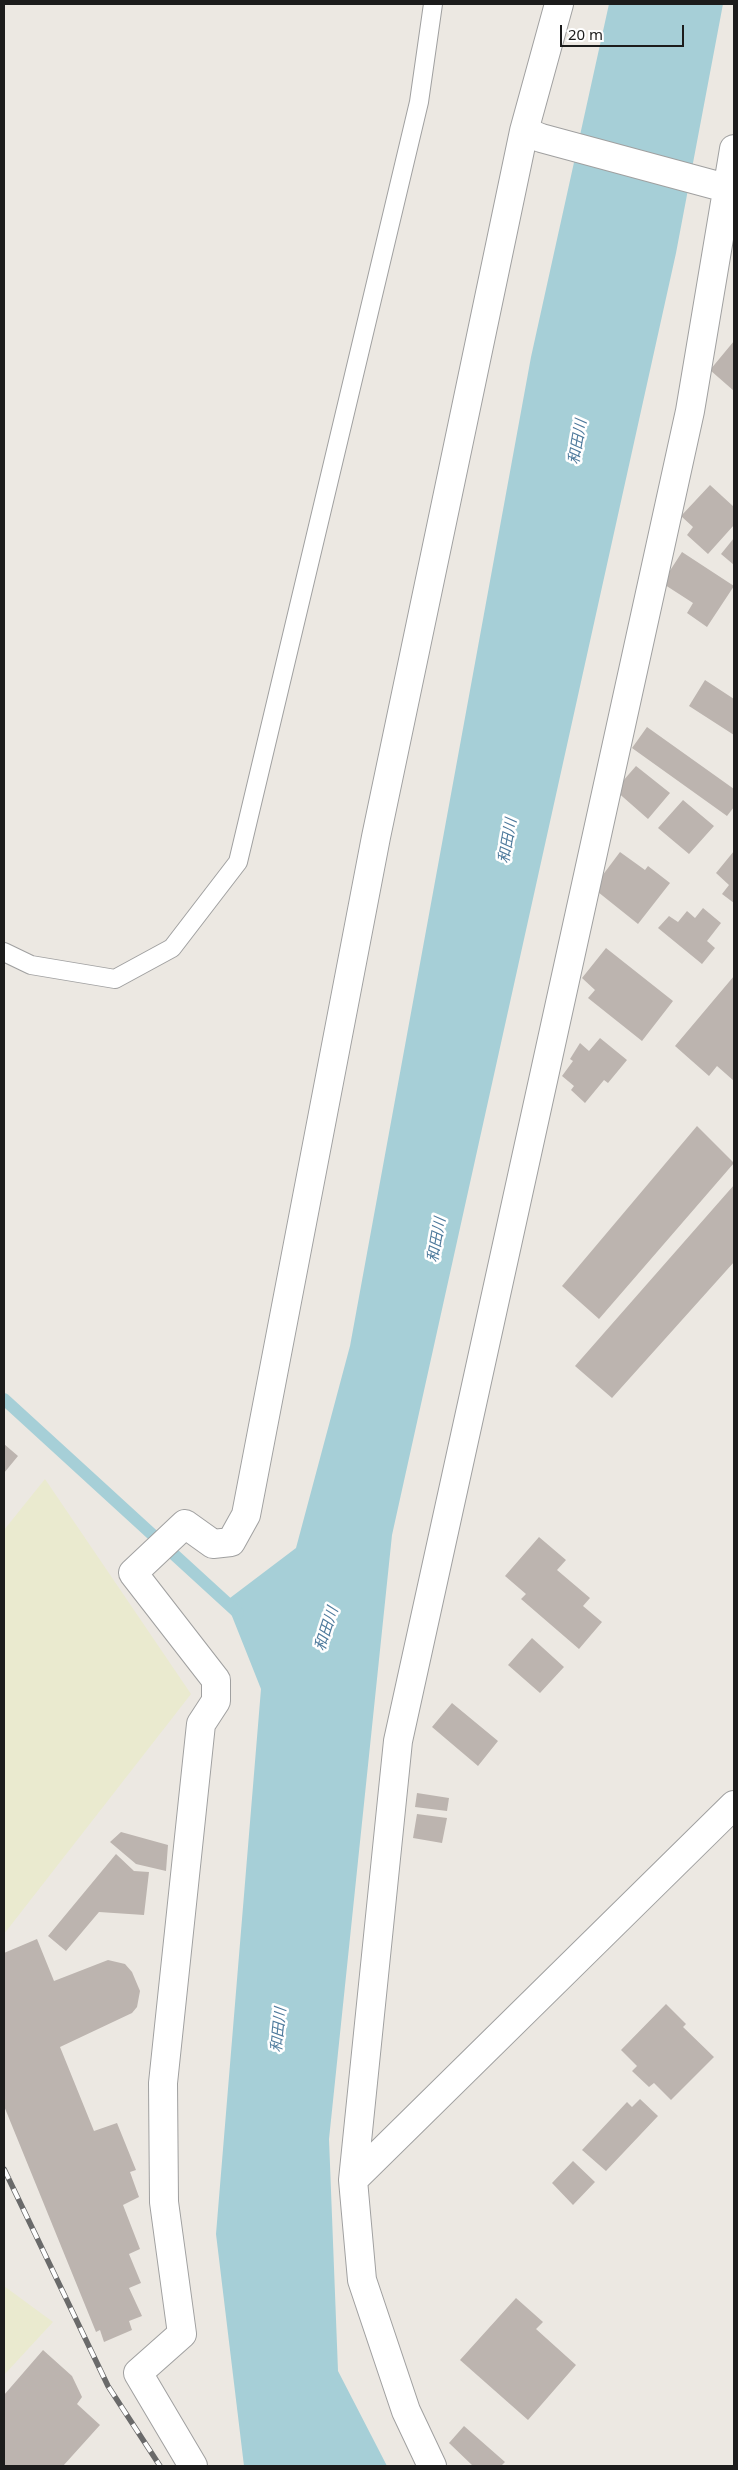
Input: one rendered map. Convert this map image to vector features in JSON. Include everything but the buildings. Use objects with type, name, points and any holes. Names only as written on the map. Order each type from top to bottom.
[{"type":"street","points":[[193,2466],[138,2373],[182,2334],[164,2202],[163,2083],[201,1724],[216,1701],[216,1680],[132,1573],[185,1524],[213,1544],[231,1542],[246,1515],[376,837],[532,135],[559,4]]},
{"type":"street","points":[[532,135],[730,191]]},
{"type":"street","points":[[432,2466],[406,2411],[362,2280],[354,2180],[398,1741],[690,411],[730,191],[734,148]]},
{"type":"street","points":[[354,2180],[734,1805]]},
{"type":"lane","points":[[4,952],[31,965],[115,979],[172,948],[238,862],[419,102],[433,4]]},
{"type":"green space","points":[[45,1479],[191,1694],[4,1934],[4,1530]]},
{"type":"green space","points":[[4,2286],[53,2322],[4,2375]]},
{"type":"water","name":"和田川","points":[[609,4],[723,4],[676,253],[392,1535],[329,2139],[338,2371],[387,2466],[244,2466],[216,2234],[261,1689],[226,1601],[296,1548],[350,1346],[531,357]]},
{"type":"waterway","points":[[4,1399],[238,1613]]},
{"type":"railway","points":[[4,2169],[108,2386],[160,2466]]}]
